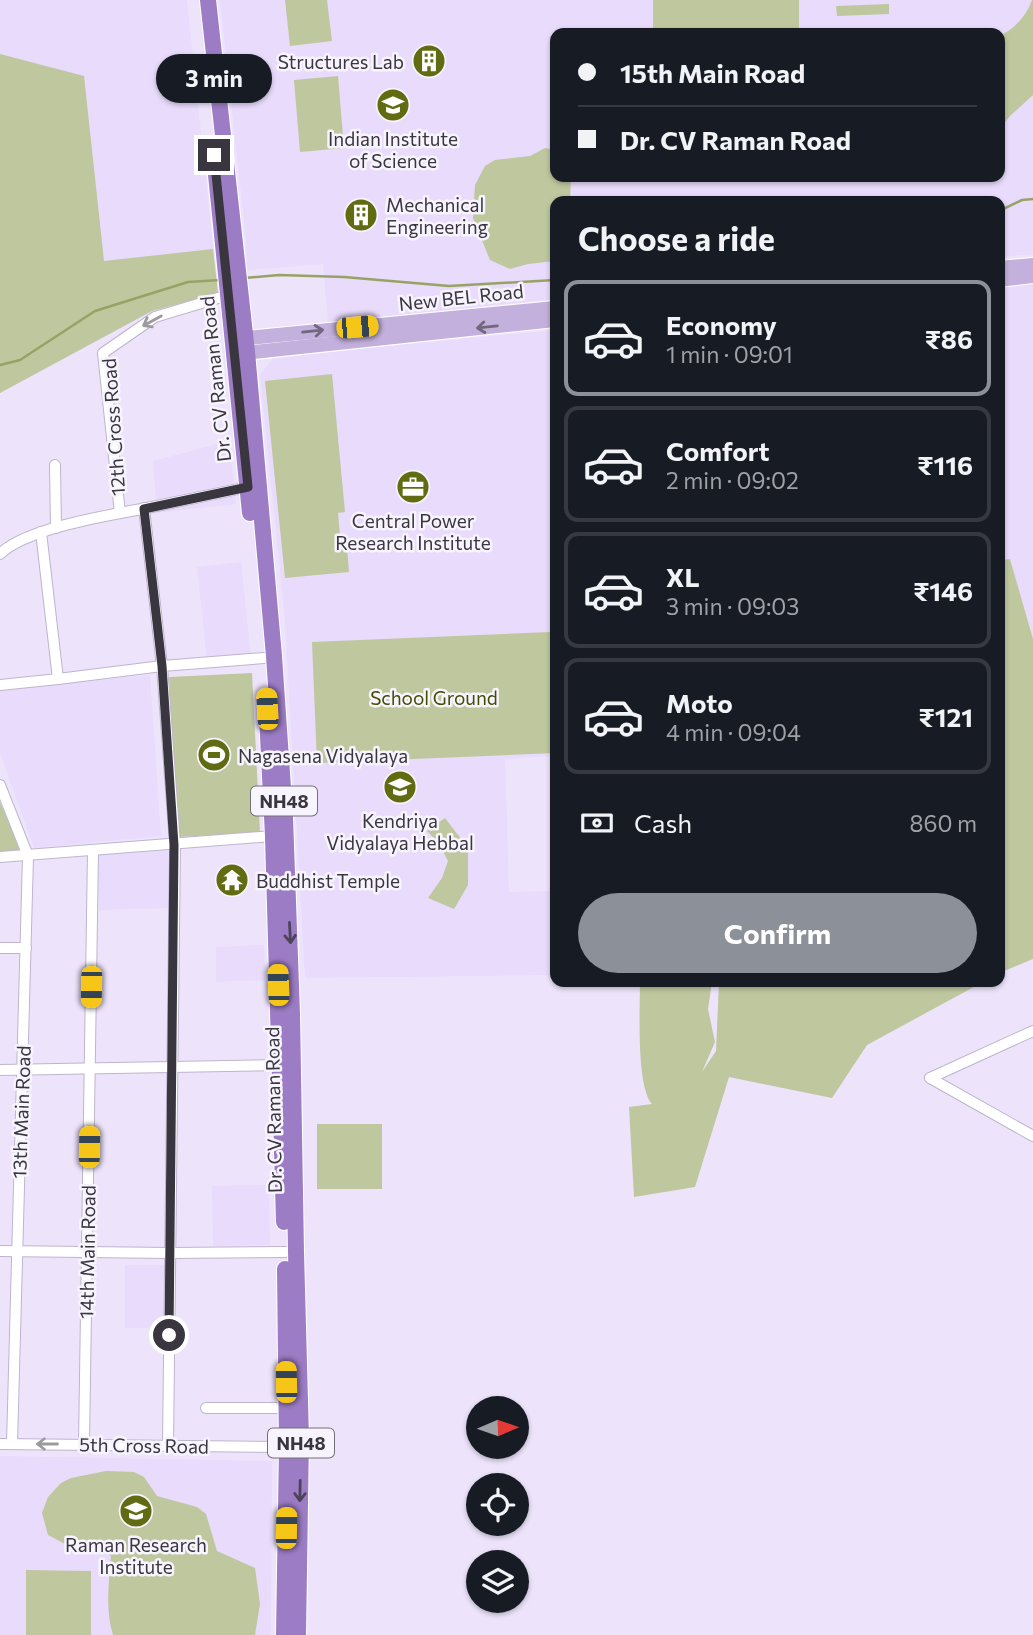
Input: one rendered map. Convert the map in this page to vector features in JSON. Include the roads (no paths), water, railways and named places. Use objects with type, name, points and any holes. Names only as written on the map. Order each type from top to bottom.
[{"type":"highway","name":"Dr. CV Raman Road","points":[[199,0],[274,656],[285,817],[301,1438],[298,1635]]},
{"type":"highway","name":"Dr. CV Raman Road","points":[[208,0],[231,282]]},
{"type":"highway","name":"Dr. CV Raman Road","points":[[239,346],[242,488],[264,658],[273,836],[285,1252],[287,1447],[284,1635]]},
{"type":"main road","points":[[1005,267],[1033,264]]},
{"type":"main road","points":[[1005,279],[1033,276]]},
{"type":"main road","name":"New BEL Road","points":[[239,346],[550,309]]},
{"type":"main road","name":"New BEL Road","points":[[239,346],[550,320]]},
{"type":"street","name":"12th Cross Road","points":[[120,513],[103,353],[155,317],[231,282]]},
{"type":"street","points":[[55,466],[56,528]]},
{"type":"street","points":[[0,554],[7,547],[41,532],[242,488]]},
{"type":"street","points":[[144,509],[162,666],[174,845],[168,1445]]},
{"type":"street","points":[[41,532],[58,678]]},
{"type":"street","points":[[0,685],[162,666],[264,658]]},
{"type":"street","name":"13th Main Road","points":[[0,785],[28,856],[17,1251],[6,1444]]},
{"type":"street","points":[[0,858],[273,836]]},
{"type":"street","name":"14th Main Road","points":[[84,1444],[93,851]]},
{"type":"street","points":[[0,948],[26,948]]},
{"type":"street","points":[[1033,1031],[930,1078],[1033,1136]]},
{"type":"street","points":[[0,1070],[280,1065]]},
{"type":"street","points":[[0,1251],[285,1252]]},
{"type":"street","points":[[206,1408],[287,1408]]},
{"type":"street","name":"5th Cross Road","points":[[6,1444],[287,1447]]},
{"type":"waterway","points":[[1005,208],[1022,200],[1033,199]]},
{"type":"waterway","points":[[244,278],[279,275],[344,277],[449,286],[550,280]]},
{"type":"waterway","points":[[0,365],[20,360],[95,311],[188,282],[220,280]]},
{"type":"place","name":"Structures Lab","points":[[429,61]]},
{"type":"place","name":"Indian Institute of Science","points":[[393,105]]},
{"type":"place","name":"Mechanical Engineering","points":[[361,215]]},
{"type":"place","name":"Central Power Research Institute","points":[[413,487]]},
{"type":"place","name":"Nagasena Vidyalaya","points":[[214,755]]},
{"type":"place","name":"Kendriya Vidyalaya Hebbal","points":[[400,787]]},
{"type":"place","name":"Buddhist Temple","points":[[232,880]]},
{"type":"place","name":"Raman Research Institute","points":[[136,1511]]},
{"type":"park label","name":"School Ground","points":[[434,697]]}]
